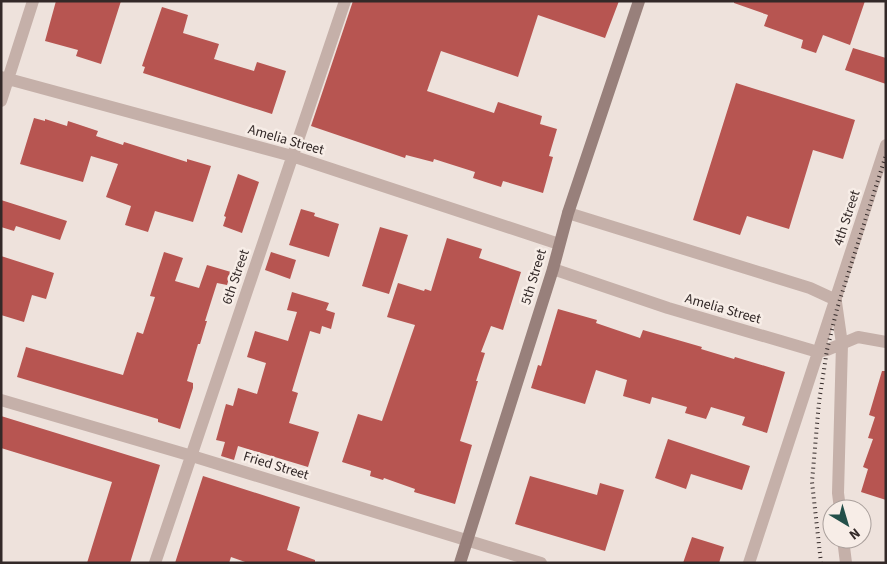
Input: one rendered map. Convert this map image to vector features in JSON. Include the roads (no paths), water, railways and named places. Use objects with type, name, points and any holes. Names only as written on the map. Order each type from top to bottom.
[{"type":"main road","name":"5th Street","points":[[460,563],[553,269],[568,213],[638,1]]},
{"type":"street","points":[[1,101],[5,78],[33,1]]},
{"type":"street","name":"6th Street","points":[[155,563],[345,1]]},
{"type":"street","name":"Amelia Street","points":[[5,78],[292,156],[560,244]]},
{"type":"street","name":"4th Street","points":[[749,563],[886,145]]},
{"type":"street","points":[[568,213],[810,288],[836,300],[842,344],[839,499]]},
{"type":"street","name":"Amelia Street","points":[[553,269],[668,308],[818,352]]},
{"type":"street","points":[[818,352],[858,337],[886,342]]},
{"type":"street","name":"Fried Street","points":[[1,400],[192,456],[541,563]]},
{"type":"street","points":[[844,549],[846,563]]},
{"type":"railway","points":[[821,563],[812,482],[819,402],[827,350],[837,309],[886,155]]}]
